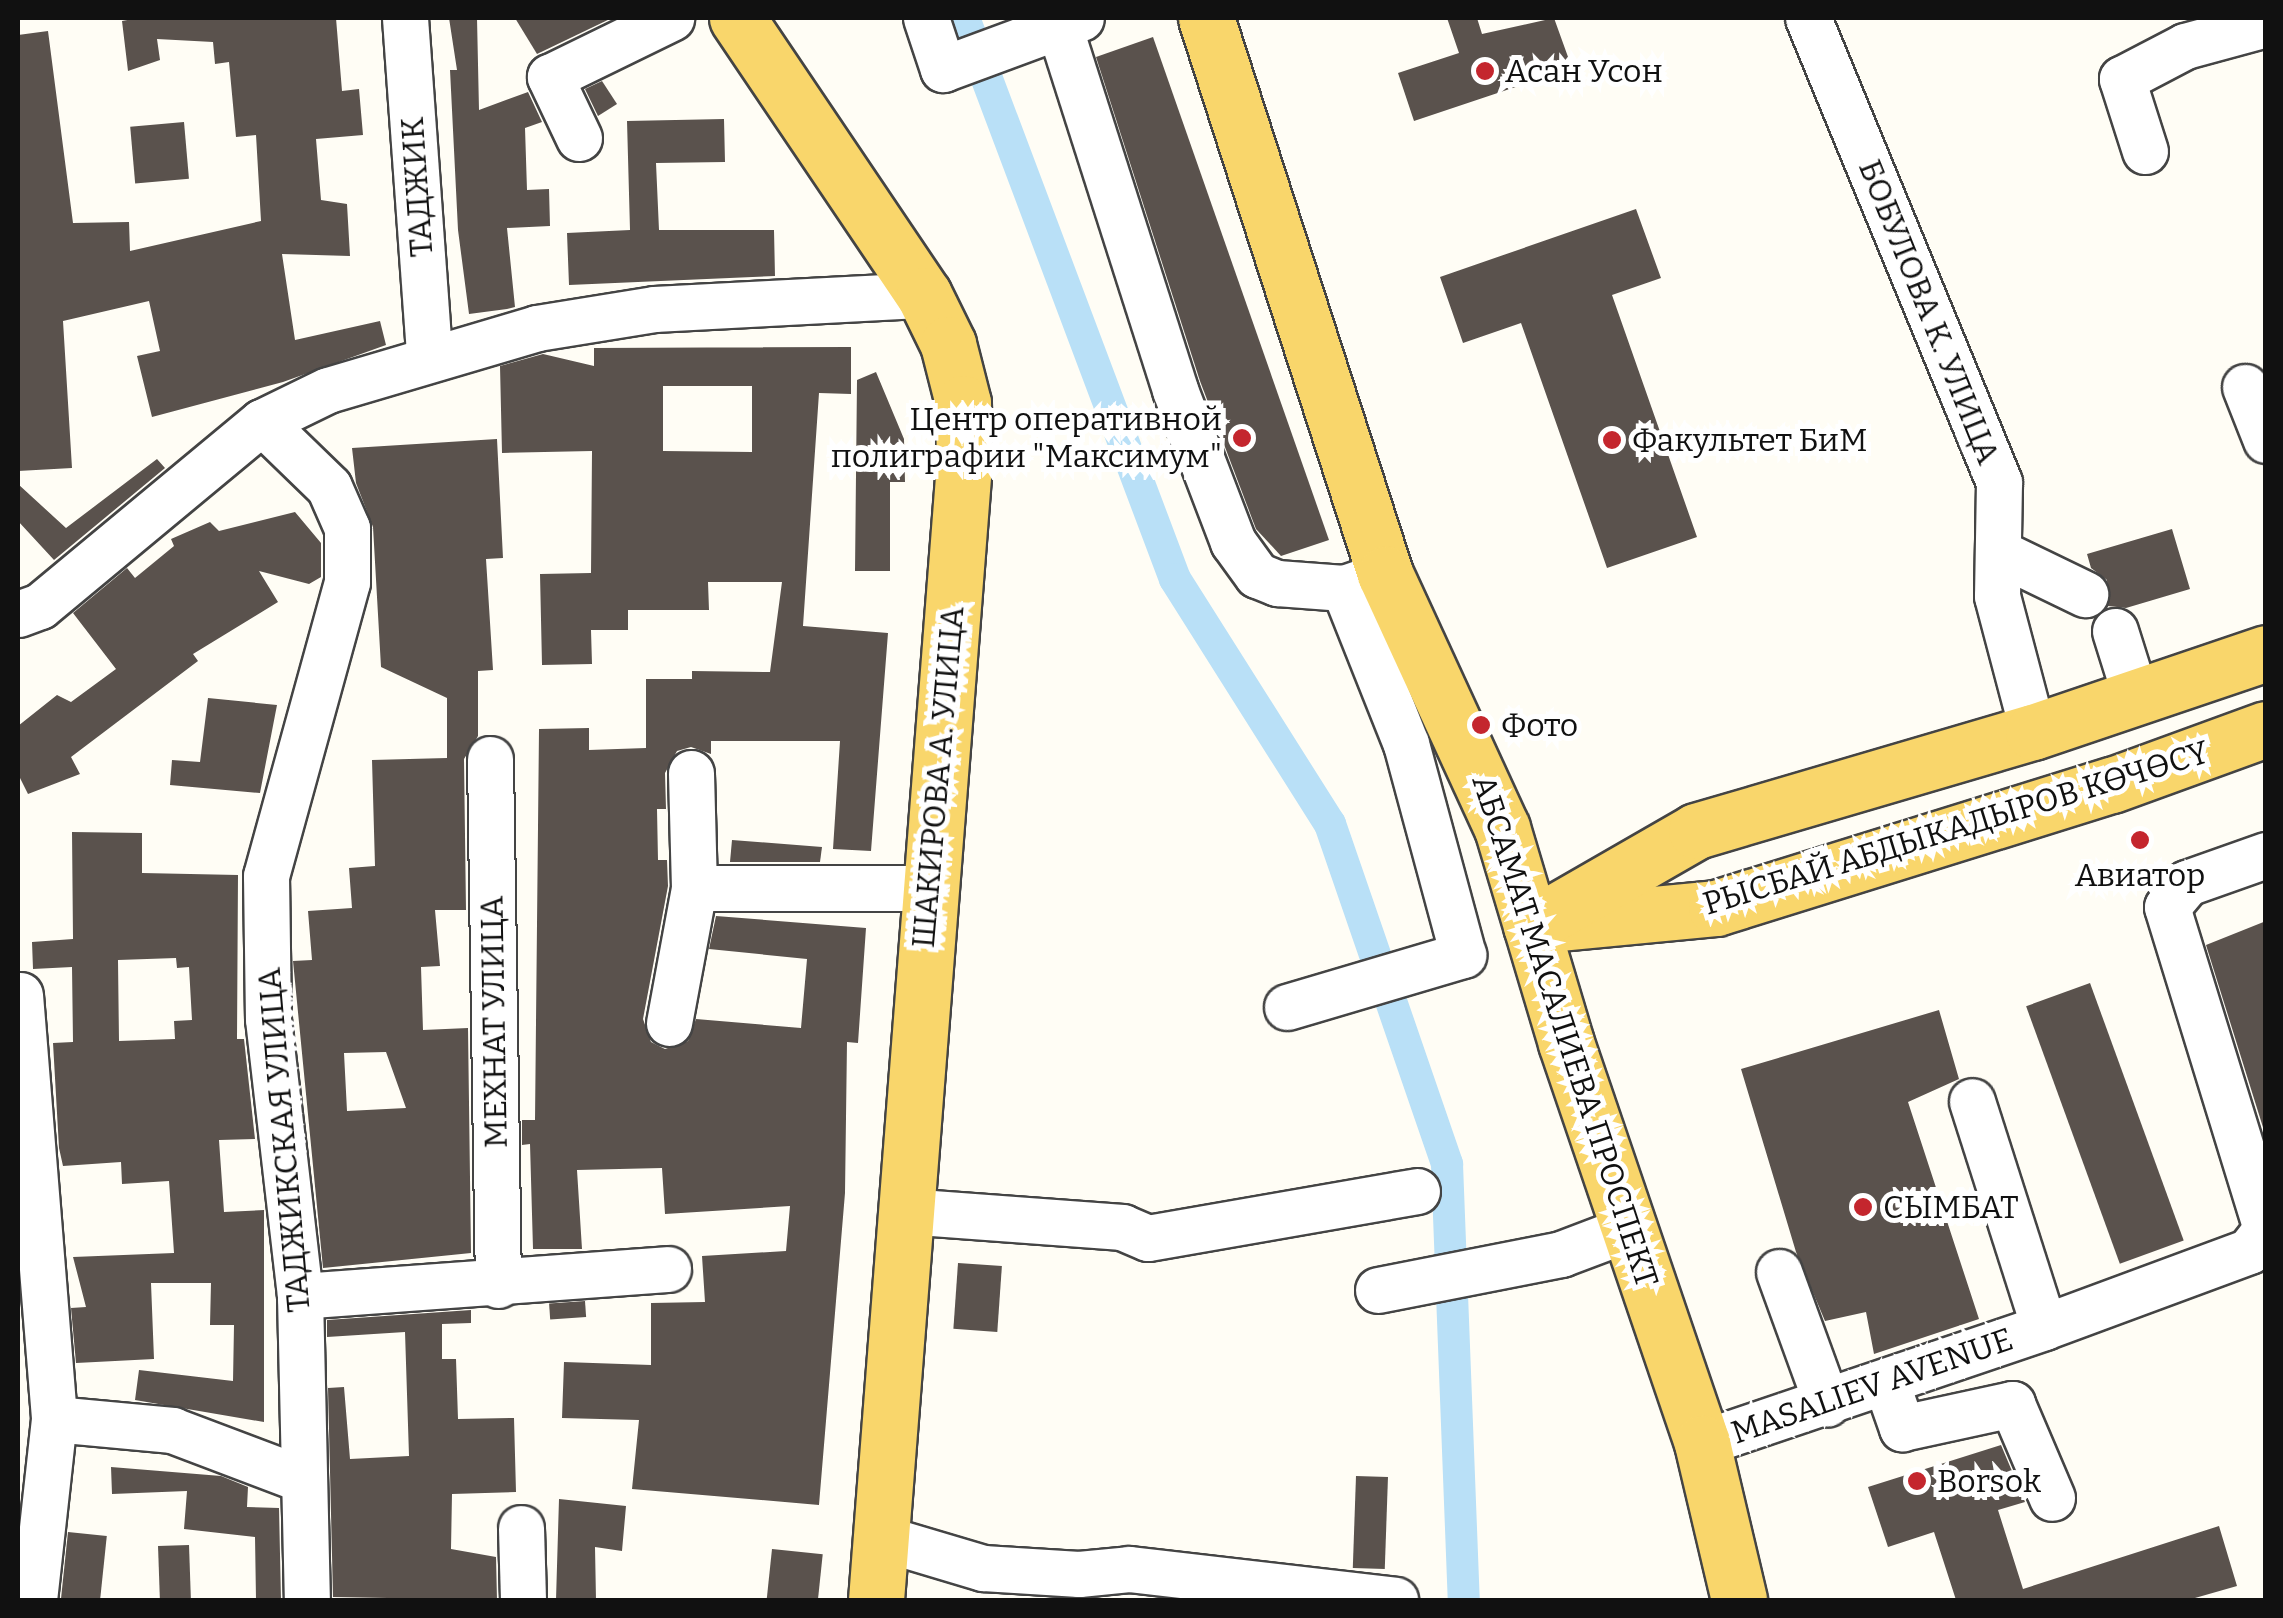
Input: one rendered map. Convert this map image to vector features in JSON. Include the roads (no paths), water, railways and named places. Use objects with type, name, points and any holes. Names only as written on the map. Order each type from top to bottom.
[{"type":"main road","name":"ШАКИРОВА А. УЛИЦА","points":[[737,18],[924,295],[948,344],[963,403],[964,464],[928,888],[876,1600]]},
{"type":"main road","name":"АБСАМАТ МАСАЛИЕВА ПРОСПЕКТ","points":[[1206,18],[1364,581],[1474,755],[1627,1229],[1702,1443],[1739,1600]]},
{"type":"main road","points":[[1531,926],[1696,831],[2033,732],[2266,653]]},
{"type":"main road","name":"РЫСБАЙ АБДЫКАДЫРОВ КӨЧӨСҮ","points":[[1531,926],[1716,908],[2112,785],[2266,729]]},
{"type":"street","name":"ТАДЖИК","points":[[405,18],[429,356]]},
{"type":"street","points":[[579,138],[550,77],[671,18]]},
{"type":"street","points":[[926,18],[944,69],[1070,22],[1175,390],[1233,542],[1257,574],[1277,583],[1364,581],[1462,955],[1409,974],[1307,1000]]},
{"type":"street","name":"БОБУЛОВА К. УЛИЦА","points":[[1808,18],[1999,482],[1997,596],[2033,732]]},
{"type":"street","points":[[2145,151],[2122,79],[2185,46],[2266,24]]},
{"type":"street","points":[[18,614],[40,606],[262,422],[328,390],[429,356],[537,328],[654,309],[924,295]]},
{"type":"street","points":[[2246,387],[2266,440]]},
{"type":"street","name":"ТАДЖИКСКАЯ УЛИЦА","points":[[262,422],[330,487],[347,528],[346,582],[266,876],[268,1019],[300,1296],[307,1600]]},
{"type":"street","points":[[1998,552],[2085,594]]},
{"type":"street","points":[[2114,631],[2136,698]]},
{"type":"street","name":"МЕХНАТ УЛИЦА","points":[[490,759],[498,1285]]},
{"type":"street","points":[[669,1023],[694,888],[691,773]]},
{"type":"street","points":[[2044,1327],[2249,1251],[2266,1228],[2166,907],[2187,883],[2266,855]]},
{"type":"street","points":[[694,888],[928,888]]},
{"type":"street","points":[[20,994],[54,1419],[34,1600]]},
{"type":"street","name":"MASALIEV AVENUE","points":[[1702,1443],[1887,1384],[2044,1327],[1972,1101]]},
{"type":"street","points":[[904,1212],[1122,1227],[1148,1238],[1417,1191]]},
{"type":"street","points":[[1378,1290],[1561,1254],[1627,1229]]},
{"type":"street","points":[[300,1296],[498,1285],[668,1269]]},
{"type":"street","points":[[1779,1272],[1827,1404]]},
{"type":"street","points":[[1887,1384],[1902,1428],[2012,1404],[2052,1498]]},
{"type":"street","points":[[54,1419],[172,1430],[304,1480]]},
{"type":"street","points":[[521,1528],[524,1600]]},
{"type":"street","points":[[879,1537],[983,1568],[1079,1574],[1129,1569],[1395,1600]]},
{"type":"waterway","points":[[964,18],[1175,579],[1330,824],[1447,1164],[1464,1600]]},
{"type":"place","name":"Асан Усон","points":[[1485,71]]},
{"type":"place","name":"Центр оперативной полиграфии \"Максимум\"","points":[[1242,438]]},
{"type":"place","name":"Факультет БиМ","points":[[1612,440]]},
{"type":"place","name":"Фото","points":[[1481,725]]},
{"type":"place","name":"Авиатор","points":[[2140,840]]},
{"type":"place","name":"СЫМБАТ","points":[[1863,1207]]},
{"type":"place","name":"Borsok","points":[[1917,1481]]}]
